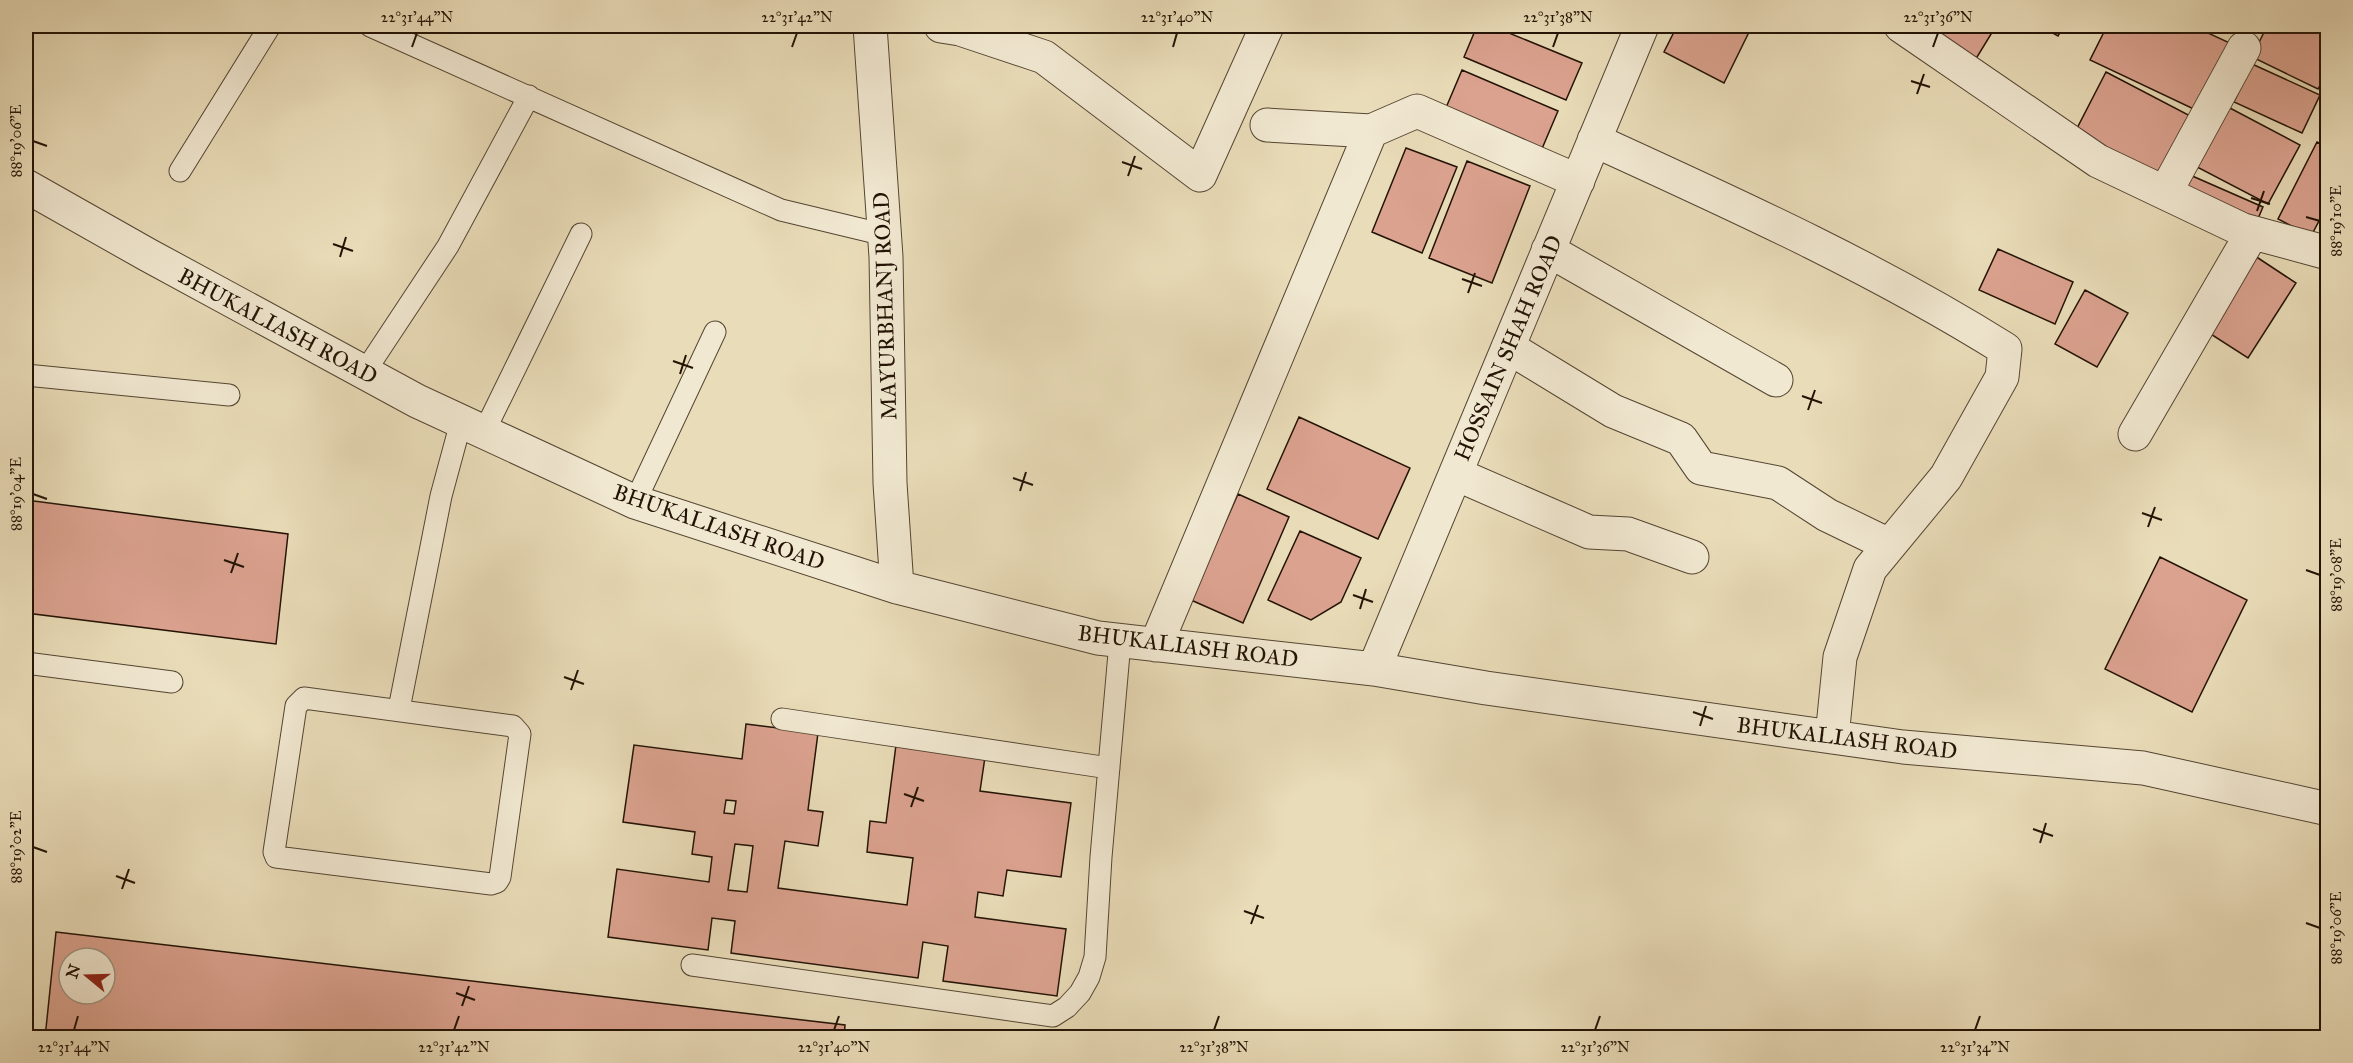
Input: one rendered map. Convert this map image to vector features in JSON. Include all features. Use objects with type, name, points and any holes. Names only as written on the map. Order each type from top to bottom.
[{"type":"street","name":"MAYURBHANJ ROAD","points":[[870,26],[885,235],[890,483],[897,586]]},
{"type":"street","points":[[941,26],[960,29],[1044,57],[1200,175],[1267,26]]},
{"type":"street","name":"HOSSAIN SHAH ROAD","points":[[1374,669],[1642,26]]},
{"type":"street","points":[[1901,26],[2098,161],[2252,233],[2328,253]]},
{"type":"street","points":[[2165,193],[2244,48]]},
{"type":"street","points":[[1267,125],[1371,131],[1417,111],[1578,181]]},
{"type":"street","points":[[1155,645],[1371,131]]},
{"type":"street","points":[[1594,140],[1796,233],[1951,315],[2005,349],[2002,377],[1946,477],[1870,568],[1840,657],[1832,737]]},
{"type":"street","name":"BHUKALIASH ROAD","points":[[26,186],[364,373],[472,427],[634,502],[897,586],[1120,642],[1374,669],[1486,688],[1903,747],[2143,768],[2328,809]]},
{"type":"street","points":[[2135,434],[2252,233]]},
{"type":"street","points":[[1548,250],[1776,380]]},
{"type":"street","points":[[1508,347],[1613,411],[1681,439],[1701,468],[1778,483],[1827,514],[1889,545]]},
{"type":"street","points":[[1455,474],[1590,532],[1628,534],[1692,557]]},
{"type":"lane","points":[[180,171],[270,26]]},
{"type":"lane","points":[[370,26],[781,210],[885,235]]},
{"type":"lane","points":[[364,373],[448,246],[529,96]]},
{"type":"lane","points":[[399,709],[441,496],[472,427],[581,234]]},
{"type":"lane","points":[[634,502],[715,332]]},
{"type":"lane","points":[[26,375],[229,395]]},
{"type":"lane","points":[[692,965],[1053,1016],[1067,1007],[1080,993],[1089,977],[1095,957],[1120,642]]},
{"type":"lane","points":[[26,663],[172,682]]},
{"type":"lane","points":[[304,698],[399,709],[513,726],[518,729],[520,734],[500,877],[497,882],[491,884],[276,856],[274,852],[296,706],[299,700],[304,698]]},
{"type":"lane","points":[[782,719],[1109,768]]},
{"type":"building","points":[[1477,26],[1492,26],[1582,63],[1566,100],[1464,57]]},
{"type":"building","points":[[1677,26],[1752,26],[1724,83],[1664,52]]},
{"type":"building","points":[[1913,26],[1996,26],[1974,62]]},
{"type":"building","points":[[2040,26],[2064,26],[2058,36]]},
{"type":"building","points":[[2107,26],[2193,26],[2232,44],[2200,112],[2090,60]]},
{"type":"building","points":[[2267,26],[2318,26],[2328,30],[2328,70],[2318,89],[2252,57]]},
{"type":"building","points":[[2252,64],[2320,95],[2302,133],[2234,102]]},
{"type":"building","points":[[1462,70],[1558,111],[1541,151],[1445,110]]},
{"type":"building","points":[[2106,72],[2198,120],[2163,186],[2072,138]]},
{"type":"building","points":[[2228,107],[2300,145],[2268,204],[2197,167]]},
{"type":"building","points":[[2317,142],[2328,147],[2328,204],[2311,236],[2278,219]]},
{"type":"building","points":[[1406,148],[1457,167],[1422,253],[1372,232]]},
{"type":"building","points":[[1467,161],[1530,186],[1492,283],[1429,258]]},
{"type":"building","points":[[2190,175],[2263,207],[2254,228],[2181,195]]},
{"type":"building","points":[[1998,249],[2073,282],[2055,324],[1979,290]]},
{"type":"building","points":[[2255,256],[2296,283],[2248,358],[2206,331]]},
{"type":"building","points":[[2085,290],[2128,313],[2097,367],[2055,344]]},
{"type":"building","points":[[1299,417],[1410,468],[1378,539],[1267,489]]},
{"type":"building","points":[[1238,494],[1289,517],[1243,623],[1191,600]]},
{"type":"building","points":[[26,500],[288,534],[276,644],[26,613]]},
{"type":"building","points":[[1300,531],[1361,558],[1341,602],[1311,620],[1268,600]]},
{"type":"building","points":[[2160,557],[2247,600],[2192,712],[2105,669]]},
{"type":"building","points":[[746,724],[818,733],[808,810],[823,812],[818,846],[785,841],[778,888],[907,905],[913,858],[867,852],[870,821],[886,823],[896,745],[985,757],[980,791],[1071,803],[1061,877],[1007,870],[1003,896],[978,892],[975,917],[1066,929],[1057,996],[943,981],[948,946],[923,942],[918,978],[731,953],[735,921],[712,918],[708,950],[608,937],[617,869],[709,882],[712,857],[692,854],[695,832],[623,822],[634,745],[742,759]],"holes":[[[726,800],[736,801],[734,814],[724,813]],[[735,844],[753,846],[747,892],[728,890]]]},
{"type":"building","points":[[56,932],[845,1025],[844,1038],[45,1038]]}]
